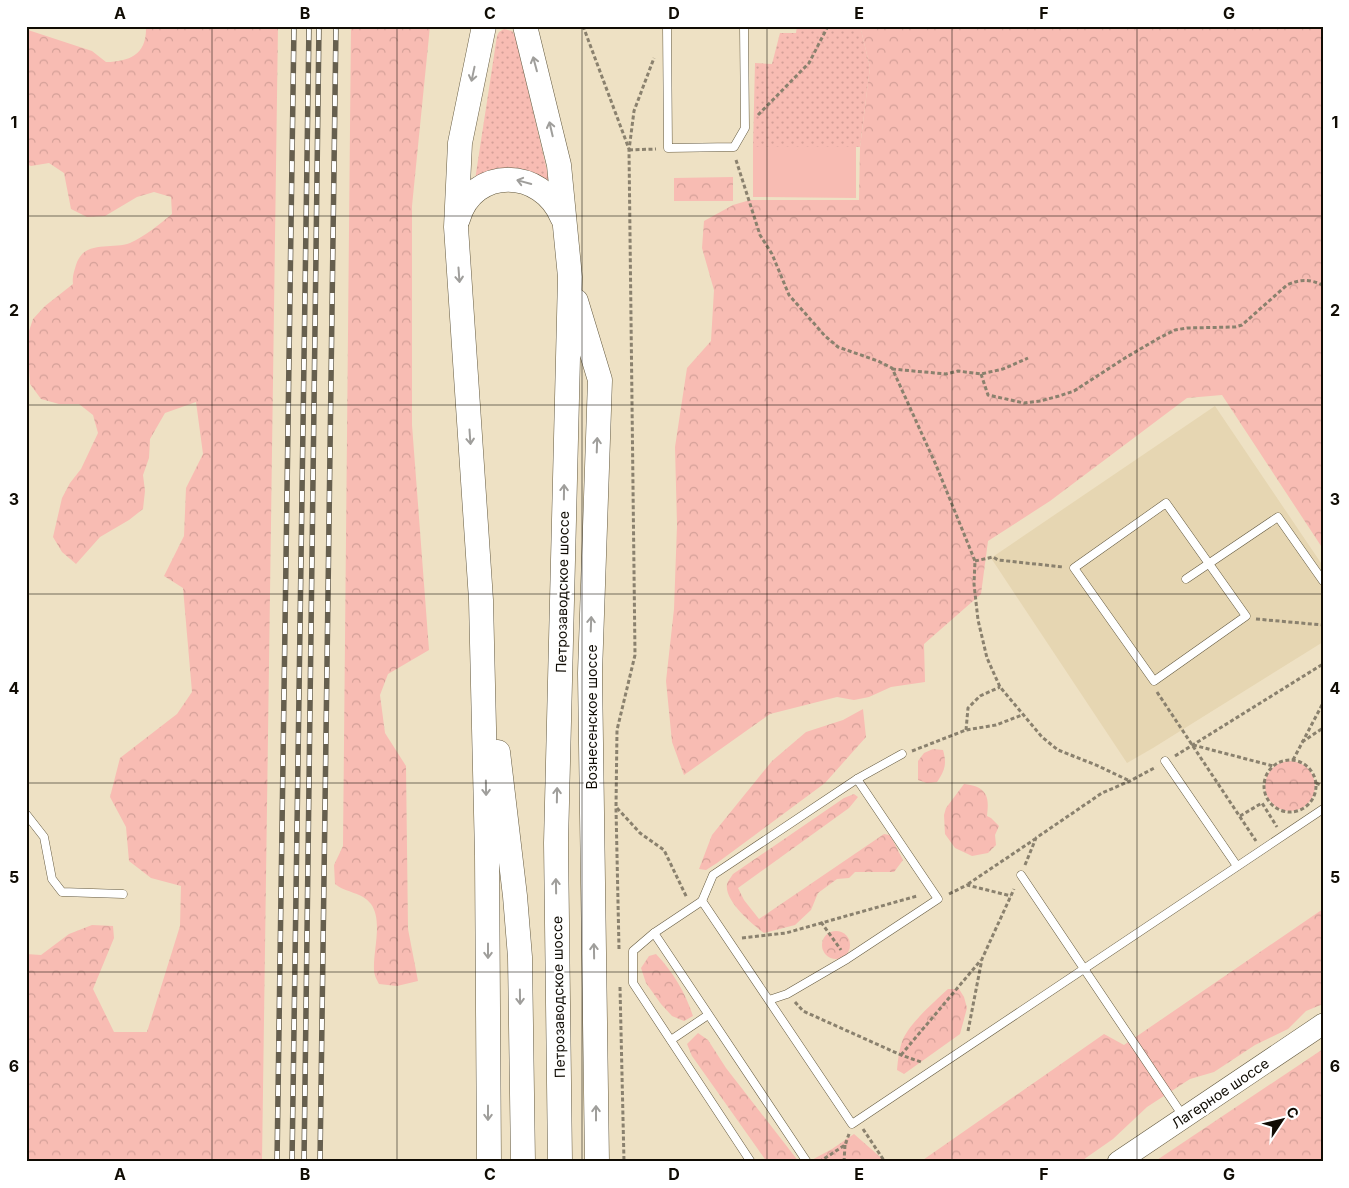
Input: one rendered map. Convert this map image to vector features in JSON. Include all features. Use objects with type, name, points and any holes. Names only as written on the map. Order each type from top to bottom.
[{"type":"main road","points":[[484,26],[460,143],[456,226],[481,600],[487,855],[489,1162]]},
{"type":"main road","name":"Петрозаводское шоссе","points":[[525,26],[559,165],[570,277],[556,843],[560,1162]]},
{"type":"main road","points":[[456,226],[459,214],[475,192],[486,185],[498,181],[511,180],[524,181],[537,186],[548,194],[562,216],[565,229]]},
{"type":"main road","name":"Вознесенское шоссе","points":[[570,277],[600,380],[590,673],[596,1162]]},
{"type":"main road","points":[[481,600],[515,896],[520,957],[523,1162]]},
{"type":"street","name":"Лагерное шоссе","points":[[1118,1162],[1323,1024]]},
{"type":"lane","points":[[667,29],[668,148],[734,147],[745,128],[744,26]]},
{"type":"lane","points":[[1166,503],[1246,616],[1154,681],[1074,568],[1166,503]]},
{"type":"lane","points":[[1186,579],[1278,517],[1323,581]]},
{"type":"lane","points":[[751,1162],[632,983],[633,951],[702,901],[713,875],[857,779],[902,754]]},
{"type":"lane","points":[[1165,762],[1237,866]]},
{"type":"lane","points":[[769,1000],[788,994],[938,899],[857,779]]},
{"type":"lane","points":[[702,901],[855,1122],[1323,809]]},
{"type":"lane","points":[[26,814],[44,837],[52,879],[62,892],[123,894]]},
{"type":"lane","points":[[1020,875],[1184,1118]]},
{"type":"lane","points":[[654,934],[807,1162]]},
{"type":"lane","points":[[671,1040],[708,1015]]},
{"type":"path","points":[[583,26],[629,150]]},
{"type":"path","points":[[745,128],[809,63],[828,26]]},
{"type":"path","points":[[619,955],[616,808],[617,730],[634,656],[629,150],[634,111],[650,65],[667,29]]},
{"type":"path","points":[[734,147],[736,161],[760,235],[772,254],[790,295],[825,336],[838,347],[892,368],[946,374],[958,371],[981,374],[1003,369],[1028,358]]},
{"type":"path","points":[[629,150],[668,148]]},
{"type":"path","points":[[981,374],[988,395],[1024,403],[1040,401],[1074,391],[1125,358],[1175,330],[1187,328],[1235,328],[1242,325],[1287,285],[1304,279],[1323,284]]},
{"type":"path","points":[[892,368],[976,562],[974,584],[978,620],[987,658],[1000,687],[1042,737],[1058,750],[1130,781]]},
{"type":"path","points":[[976,562],[993,557],[998,560],[1074,568]]},
{"type":"path","points":[[1246,616],[1253,619],[1323,625]]},
{"type":"path","points":[[729,940],[786,933],[921,895],[938,899],[967,885],[1102,793],[1130,781],[1165,762],[1323,664]]},
{"type":"path","points":[[1154,681],[1156,690],[1262,850]]},
{"type":"path","points":[[966,730],[968,708],[980,696],[1000,687]]},
{"type":"path","points":[[1293,760],[1323,703]]},
{"type":"path","points":[[902,754],[966,730],[996,725],[1023,715]]},
{"type":"path","points":[[1302,742],[1323,728]]},
{"type":"path","points":[[1192,745],[1273,766]]},
{"type":"path","points":[[1293,760],[1304,764],[1312,772],[1316,783],[1315,794],[1310,803],[1302,809],[1292,812],[1281,811],[1272,805],[1266,797],[1264,786],[1266,774],[1273,766],[1283,761],[1293,760]]},
{"type":"path","points":[[1316,783],[1323,786]]},
{"type":"path","points":[[1240,816],[1262,803],[1266,797]]},
{"type":"path","points":[[1262,803],[1283,836]]},
{"type":"path","points":[[616,808],[640,833],[664,850],[692,908]]},
{"type":"path","points":[[964,1049],[982,959],[1036,838]]},
{"type":"path","points":[[967,885],[1011,896]]},
{"type":"path","points":[[821,922],[847,958]]},
{"type":"path","points":[[901,1055],[982,959]]},
{"type":"path","points":[[620,985],[624,1162]]},
{"type":"path","points":[[788,994],[803,1011],[901,1055],[938,1067]]},
{"type":"path","points":[[844,1162],[845,1145],[855,1122],[885,1162]]},
{"type":"path","points":[[819,1162],[845,1145]]},
{"type":"shaded area","points":[[1215,406],[1323,566],[1323,642],[1127,763],[991,558]]},
{"type":"green space","points":[[146,26],[278,26],[262,1162],[26,1162],[26,954],[41,955],[69,934],[92,925],[113,926],[114,938],[93,989],[114,1032],[147,1032],[180,926],[181,886],[151,878],[129,861],[126,827],[110,797],[120,758],[177,714],[192,692],[183,588],[164,576],[184,536],[186,488],[203,454],[196,402],[165,413],[150,439],[149,458],[143,475],[145,491],[143,509],[129,520],[100,537],[76,564],[62,552],[53,537],[62,498],[70,483],[81,469],[98,433],[93,415],[79,404],[59,404],[41,399],[30,384],[27,337],[33,319],[45,306],[73,284],[76,265],[85,252],[92,248],[130,243],[172,214],[171,197],[154,192],[137,197],[105,216],[87,217],[71,209],[64,173],[49,163],[31,166],[26,164],[26,27],[28,30],[92,51],[106,62],[129,58],[140,50],[146,36]]},
{"type":"green space","points":[[351,26],[430,26],[412,206],[412,425],[429,650],[388,674],[380,695],[385,733],[406,766],[408,929],[418,981],[397,986],[379,984],[375,976],[374,962],[377,927],[375,911],[371,904],[363,897],[335,884],[334,865],[343,846]]},
{"type":"green space","points":[[797,26],[860,26],[870,67],[860,147],[753,147],[755,63],[772,64],[780,33],[796,33]]},
{"type":"green space","points":[[860,26],[1323,26],[1323,549],[1222,395],[1187,398],[1050,501],[988,541],[981,594],[924,644],[925,682],[891,687],[869,697],[854,700],[837,697],[770,714],[684,775],[672,742],[666,681],[674,609],[677,525],[675,447],[687,368],[711,341],[714,290],[702,248],[704,221],[733,205],[750,200],[859,200],[860,147],[870,67]]},
{"type":"green space","points":[[504,29],[512,31],[515,35],[549,183],[475,180],[497,36]]},
{"type":"green space","points":[[753,147],[856,147],[856,198],[753,197]]},
{"type":"green space","points":[[733,177],[733,201],[674,201],[674,178]]},
{"type":"green space","points":[[863,709],[866,737],[825,783],[717,863],[706,870],[699,869],[712,835],[772,761],[806,732],[843,720]]},
{"type":"green space","points":[[933,749],[943,750],[945,767],[937,782],[927,783],[918,780],[918,761],[924,753]]},
{"type":"green space","points":[[1290,761],[1300,763],[1308,768],[1313,776],[1315,786],[1313,796],[1308,804],[1300,809],[1290,811],[1280,809],[1272,804],[1267,796],[1265,786],[1267,776],[1272,768],[1280,763]]},
{"type":"green space","points":[[964,784],[977,787],[985,793],[988,803],[987,816],[999,826],[995,835],[996,845],[988,853],[972,856],[955,848],[945,834],[944,815],[946,808]]},
{"type":"green space","points":[[854,794],[858,797],[849,808],[738,888],[744,900],[759,919],[884,834],[890,835],[903,860],[894,872],[855,872],[849,878],[837,879],[818,893],[811,910],[795,925],[764,933],[746,918],[730,898],[727,884],[733,874],[844,798]]},
{"type":"green space","points":[[1323,909],[1323,1004],[1306,1011],[1288,1029],[1255,1045],[1214,1072],[1190,1079],[1147,1107],[1113,1139],[1080,1162],[920,1162],[1104,1034],[1124,1045]]},
{"type":"green space","points":[[836,931],[846,935],[850,945],[846,955],[836,959],[826,955],[822,945],[826,935]]},
{"type":"green space","points":[[656,954],[678,983],[690,1007],[693,1016],[684,1021],[672,1016],[646,983],[641,968],[649,956]]},
{"type":"green space","points":[[948,989],[959,989],[964,997],[967,1008],[960,1034],[904,1074],[897,1070],[903,1039],[911,1026]]},
{"type":"green space","points":[[698,1033],[708,1040],[726,1068],[799,1162],[767,1162],[692,1056],[687,1044]]},
{"type":"green space","points":[[1323,1049],[1323,1162],[1154,1162]]},
{"type":"green space","points":[[854,1134],[886,1162],[808,1162],[832,1149]]},
{"type":"railway","points":[[277,1162],[294,26]]},
{"type":"railway","points":[[292,1162],[309,26]]},
{"type":"railway","points":[[304,1162],[319,26]]},
{"type":"railway","points":[[320,1162],[336,26]]}]
